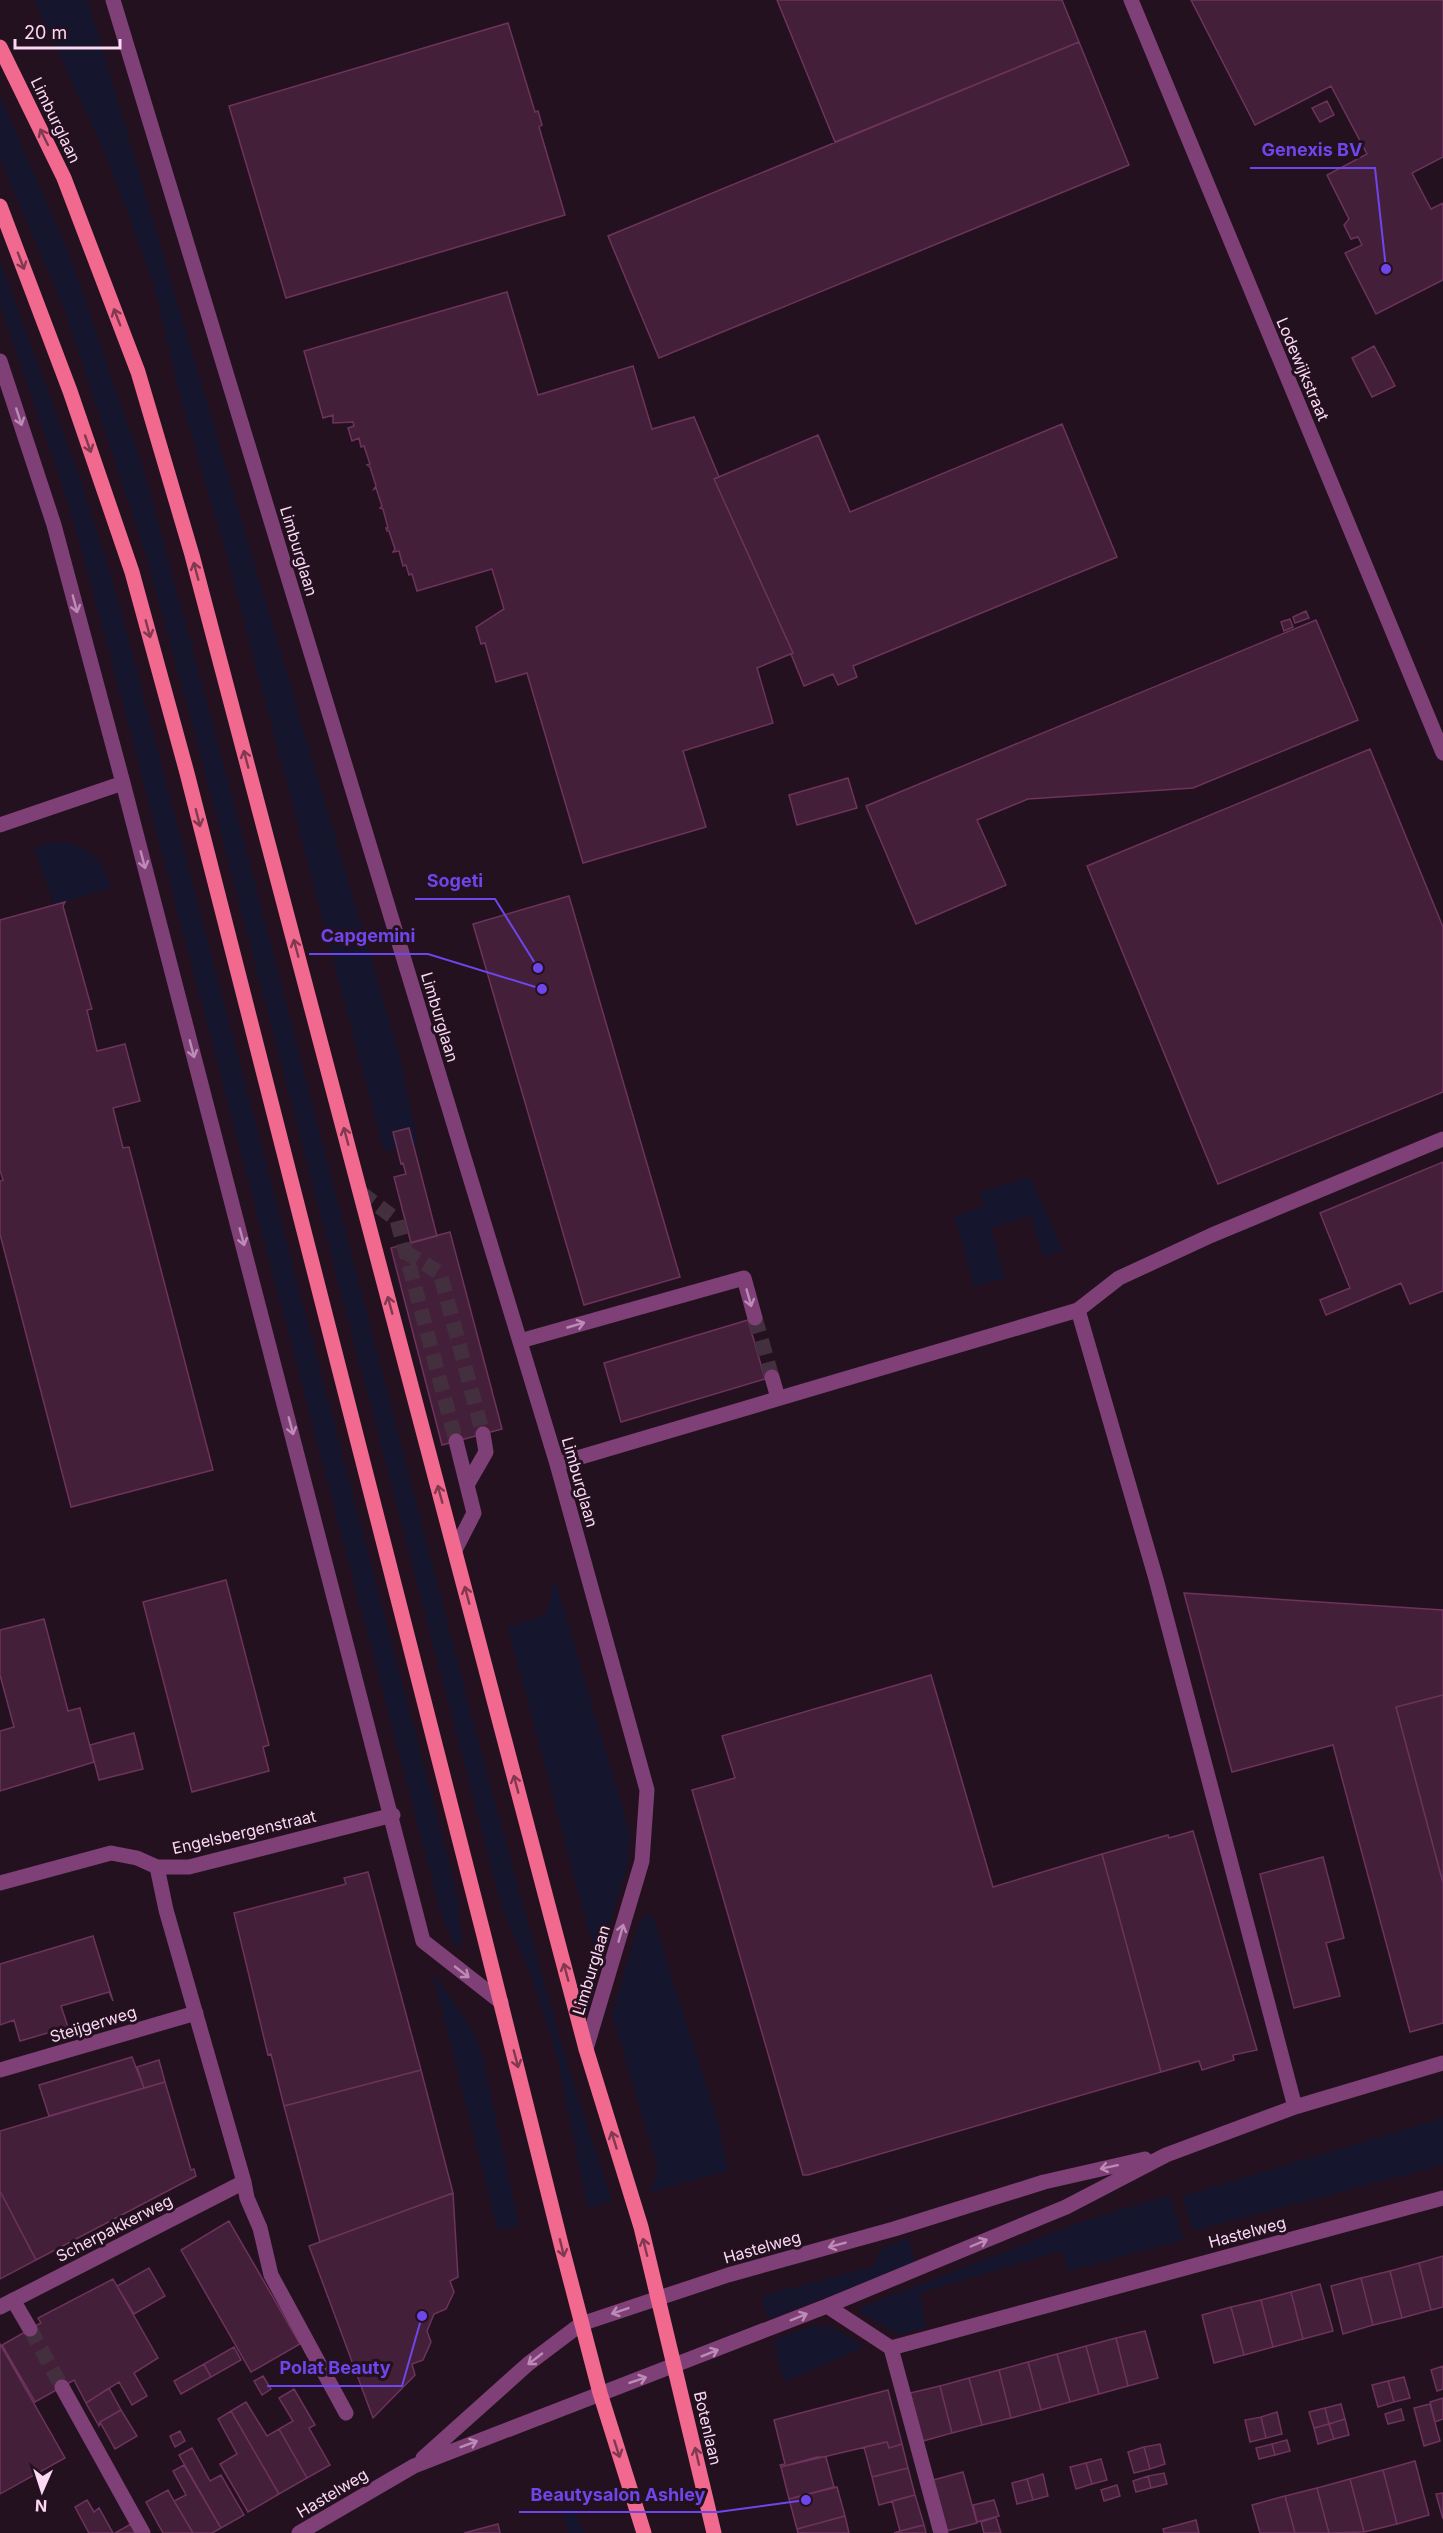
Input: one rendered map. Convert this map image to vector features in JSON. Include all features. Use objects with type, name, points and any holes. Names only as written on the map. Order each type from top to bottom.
[{"type":"main road","name":"Limburglaan","points":[[0,46],[64,178],[142,384],[192,555],[586,2049],[633,2202],[675,2366]]},
{"type":"main road","points":[[0,206],[70,391],[135,583],[190,785],[600,2393],[644,2533]]},
{"type":"main road","name":"Botenlaan","points":[[675,2366],[714,2533]]},
{"type":"street","name":"Limburglaan","points":[[113,0],[557,1464],[647,1790],[642,1861],[586,2049]]},
{"type":"street","name":"Lodewijkstraat","points":[[1131,0],[1443,753]]},
{"type":"street","points":[[0,362],[54,525],[393,1815],[423,1941],[501,2002]]},
{"type":"street","points":[[0,825],[123,783]]},
{"type":"street","points":[[557,1464],[1078,1310],[1119,1278],[1212,1235],[1443,1139]]},
{"type":"street","points":[[519,1341],[744,1278],[755,1318]]},
{"type":"street","points":[[1078,1310],[1156,1579],[1295,2107]]},
{"type":"street","points":[[772,1377],[778,1398]]},
{"type":"street","points":[[467,1485],[486,1452],[483,1434]]},
{"type":"street","points":[[455,1550],[474,1513],[456,1441]]},
{"type":"street","name":"Engelsbergenstraat","points":[[0,1883],[111,1853],[130,1855],[157,1868],[189,1867],[393,1815]]},
{"type":"street","points":[[157,1868],[247,2198],[260,2228],[271,2275],[346,2413]]},
{"type":"street","name":"Steijgerweg","points":[[0,2070],[196,2013]]},
{"type":"street","name":"Hastelweg","points":[[299,2533],[414,2466],[827,2306],[1066,2206],[1166,2155],[1295,2107],[1443,2063]]},
{"type":"street","name":"Hastelweg","points":[[414,2466],[528,2364],[582,2324],[658,2298],[1044,2182],[1166,2155]]},
{"type":"street","name":"Scherpakkerweg","points":[[6,2303],[244,2182]]},
{"type":"street","name":"Hastelweg","points":[[891,2348],[1443,2198]]},
{"type":"street","points":[[6,2303],[30,2329]]},
{"type":"street","points":[[827,2306],[891,2348],[941,2533]]},
{"type":"street","points":[[62,2387],[143,2533]]},
{"type":"shaded area","points":[[34,0],[88,0],[399,1053],[418,1144],[384,1152],[224,545],[181,400],[154,285],[108,160]]},
{"type":"shaded area","points":[[0,96],[69,253],[146,477],[235,807],[478,1740],[560,2040],[612,2201],[588,2208],[556,2053],[531,1975],[502,1908],[188,708],[146,556],[64,308],[0,159]]},
{"type":"shaded area","points":[[0,261],[84,489],[121,610],[451,1869],[459,1906],[462,1945],[458,1947],[454,1944],[441,1913],[95,598],[66,496],[0,305]]},
{"type":"shaded area","points":[[59,842],[78,846],[93,856],[104,870],[111,888],[54,905],[34,847]]},
{"type":"shaded area","points":[[1030,1177],[1063,1251],[1043,1257],[1031,1216],[991,1228],[1005,1279],[974,1286],[954,1216],[984,1207],[980,1192]]},
{"type":"shaded area","points":[[556,1583],[630,1833],[628,1865],[599,1958],[595,1955],[508,1627],[546,1615],[553,1584]]},
{"type":"shaded area","points":[[645,1915],[653,1917],[717,2119],[728,2171],[650,2192],[658,2169],[612,2015],[640,1919]]},
{"type":"shaded area","points":[[433,1976],[437,1978],[469,2025],[481,2050],[519,2225],[498,2231]]},
{"type":"shaded area","points":[[1443,2118],[1443,2165],[1192,2231],[1183,2196]]},
{"type":"shaded area","points":[[1170,2195],[1184,2240],[1068,2271],[1061,2251],[920,2293],[926,2327],[900,2335],[859,2312],[860,2308],[1081,2222]]},
{"type":"shaded area","points":[[908,2239],[916,2264],[768,2319],[761,2296],[872,2267],[883,2247]]},
{"type":"shaded area","points":[[812,2325],[834,2328],[861,2344],[862,2348],[784,2382],[774,2340]]},
{"type":"shaded area","points":[[573,2509],[584,2533],[569,2533],[563,2510]]},
{"type":"building","points":[[777,0],[1062,0],[1079,42],[835,142]]},
{"type":"building","points":[[1191,0],[1443,0],[1443,157],[1412,173],[1431,209],[1443,203],[1443,280],[1376,314],[1345,253],[1362,245],[1358,237],[1351,239],[1344,225],[1349,219],[1327,175],[1367,154],[1331,86],[1255,125]]},
{"type":"building","points":[[508,23],[535,112],[538,111],[542,125],[539,127],[565,215],[286,298],[229,106]]},
{"type":"building","points":[[1079,42],[1129,165],[659,358],[608,236]]},
{"type":"building","points":[[1327,101],[1334,115],[1320,122],[1312,108]]},
{"type":"building","points":[[507,292],[538,395],[633,366],[652,429],[694,417],[719,477],[714,479],[793,653],[757,668],[773,723],[683,751],[706,827],[583,863],[527,673],[496,682],[485,643],[481,644],[476,627],[504,609],[492,569],[417,591],[412,574],[409,575],[406,565],[403,566],[399,551],[393,552],[395,549],[386,528],[388,528],[383,509],[380,508],[382,506],[376,488],[374,489],[376,486],[370,467],[367,465],[370,464],[364,446],[361,447],[359,438],[352,441],[348,428],[354,426],[353,422],[333,423],[333,415],[323,418],[304,351]]},
{"type":"building","points":[[1374,346],[1395,386],[1372,397],[1352,358]]},
{"type":"building","points":[[1062,424],[1117,557],[853,666],[857,677],[838,685],[833,674],[804,686],[791,654],[793,653],[714,479],[818,435],[850,512]]},
{"type":"building","points":[[1306,611],[1309,618],[1295,623],[1293,617]]},
{"type":"building","points":[[1290,619],[1293,627],[1284,631],[1281,622]]},
{"type":"building","points":[[1316,620],[1358,720],[1193,788],[1028,799],[977,820],[1006,885],[916,924],[866,806]]},
{"type":"building","points":[[1370,749],[1443,927],[1443,1092],[1218,1184],[1087,866]]},
{"type":"building","points":[[848,778],[857,808],[797,825],[789,795]]},
{"type":"building","points":[[569,896],[680,1277],[584,1305],[473,924]]},
{"type":"building","points":[[65,902],[63,906],[92,1009],[87,1010],[97,1051],[125,1044],[140,1101],[113,1108],[123,1148],[129,1147],[213,1470],[71,1507],[0,1234],[0,1181],[3,1180],[0,1170],[0,920]]},
{"type":"building","points":[[409,1128],[437,1236],[411,1243],[394,1177],[406,1174],[403,1163],[401,1164],[393,1132]]},
{"type":"building","points":[[1443,1162],[1443,1291],[1410,1304],[1401,1283],[1326,1315],[1320,1300],[1350,1288],[1320,1213]]},
{"type":"building","points":[[450,1232],[502,1429],[442,1445],[391,1248]]},
{"type":"building","points":[[748,1320],[765,1379],[621,1422],[604,1363]]},
{"type":"building","points":[[226,1580],[269,1745],[263,1747],[269,1771],[192,1792],[143,1602]]},
{"type":"building","points":[[1184,1593],[1443,1610],[1443,1695],[1396,1707],[1443,1883],[1443,2023],[1410,2032],[1333,1745],[1232,1772]]},
{"type":"building","points":[[44,1619],[68,1711],[80,1708],[94,1762],[0,1791],[0,1731],[14,1727],[0,1675],[0,1630]]},
{"type":"building","points":[[931,1675],[993,1887],[1102,1854],[1161,2072],[803,2175],[692,1790],[735,1778],[722,1736]]},
{"type":"building","points":[[1443,1695],[1443,1883],[1396,1707]]},
{"type":"building","points":[[134,1733],[143,1769],[99,1780],[90,1745]]},
{"type":"building","points":[[1193,1831],[1257,2050],[1233,2055],[1234,2060],[1202,2070],[1199,2061],[1161,2072],[1102,1854],[1168,1835],[1169,1838]]},
{"type":"building","points":[[1323,1857],[1344,1938],[1326,1943],[1340,1996],[1294,2008],[1260,1874]]},
{"type":"building","points":[[368,1872],[421,2070],[284,2106],[271,2054],[268,2055],[234,1913],[346,1884],[344,1878]]},
{"type":"building","points":[[93,1936],[113,2001],[109,1992],[61,2006],[68,2027],[20,2041],[14,2020],[0,2025],[0,1964]]},
{"type":"building","points":[[132,2057],[144,2088],[49,2116],[39,2085]]},
{"type":"building","points":[[159,2060],[165,2082],[144,2088],[137,2067]]},
{"type":"building","points":[[421,2070],[453,2193],[320,2242],[284,2106]]},
{"type":"building","points":[[165,2082],[191,2170],[194,2169],[196,2176],[36,2260],[0,2191],[0,2131]]},
{"type":"building","points":[[0,2191],[36,2260],[0,2279]]},
{"type":"building","points":[[453,2193],[458,2277],[450,2281],[454,2292],[446,2309],[434,2314],[427,2331],[431,2342],[423,2360],[412,2364],[415,2375],[373,2418],[309,2246]]},
{"type":"building","points":[[229,2221],[300,2344],[251,2372],[181,2250]]},
{"type":"building","points":[[1443,2256],[1443,2307],[1431,2310],[1419,2263]]},
{"type":"building","points":[[1419,2263],[1431,2310],[1402,2318],[1390,2271]]},
{"type":"building","points":[[149,2268],[165,2296],[134,2314],[117,2286]]},
{"type":"building","points":[[1390,2271],[1402,2318],[1373,2325],[1361,2278]]},
{"type":"building","points":[[1361,2278],[1373,2325],[1343,2334],[1331,2286]]},
{"type":"building","points":[[113,2279],[158,2358],[134,2373],[147,2396],[132,2405],[119,2382],[86,2403],[74,2380],[35,2402],[2,2345],[41,2323],[38,2318]]},
{"type":"building","points":[[1320,2284],[1333,2331],[1303,2339],[1291,2292]]},
{"type":"building","points":[[1291,2292],[1303,2339],[1273,2347],[1261,2300]]},
{"type":"building","points":[[1261,2300],[1273,2347],[1244,2355],[1231,2307]]},
{"type":"building","points":[[1231,2307],[1244,2355],[1214,2363],[1202,2315]]},
{"type":"building","points":[[1145,2331],[1158,2378],[1128,2386],[1116,2338]]},
{"type":"building","points":[[1116,2338],[1128,2386],[1099,2394],[1086,2346]]},
{"type":"building","points":[[0,2344],[65,2458],[0,2494]]},
{"type":"building","points":[[1086,2346],[1099,2394],[1070,2402],[1057,2354]]},
{"type":"building","points":[[234,2347],[241,2360],[211,2377],[204,2364]]},
{"type":"building","points":[[1057,2354],[1070,2402],[1041,2410],[1028,2362]]},
{"type":"building","points":[[1028,2362],[1041,2410],[1011,2418],[999,2370]]},
{"type":"building","points":[[204,2364],[211,2377],[181,2394],[174,2381]]},
{"type":"building","points":[[1443,2366],[1443,2389],[1437,2391],[1431,2370]]},
{"type":"building","points":[[999,2370],[1011,2418],[982,2425],[969,2378]]},
{"type":"building","points":[[263,2376],[271,2389],[262,2395],[254,2381]]},
{"type":"building","points":[[1404,2377],[1410,2398],[1394,2402],[1388,2381]]},
{"type":"building","points":[[969,2378],[982,2425],[952,2433],[940,2386]]},
{"type":"building","points":[[1388,2381],[1394,2402],[1378,2407],[1372,2385]]},
{"type":"building","points":[[940,2386],[952,2433],[923,2441],[910,2393]]},
{"type":"building","points":[[109,2388],[121,2410],[100,2422],[99,2426],[86,2403]]},
{"type":"building","points":[[294,2389],[315,2425],[309,2428],[330,2465],[307,2478],[279,2429],[293,2421],[279,2398]]},
{"type":"building","points":[[888,2390],[902,2444],[889,2448],[887,2442],[781,2467],[780,2465],[785,2464],[774,2420]]},
{"type":"building","points":[[1443,2398],[1443,2419],[1435,2422],[1430,2402]]},
{"type":"building","points":[[246,2402],[267,2436],[279,2429],[307,2478],[279,2494],[231,2411]]},
{"type":"building","points":[[1341,2404],[1345,2419],[1329,2424],[1325,2408]]},
{"type":"building","points":[[1430,2404],[1440,2441],[1424,2446],[1414,2408]]},
{"type":"building","points":[[1325,2408],[1329,2424],[1314,2428],[1309,2412]]},
{"type":"building","points":[[1401,2409],[1404,2420],[1388,2424],[1385,2414]]},
{"type":"building","points":[[121,2410],[137,2436],[115,2449],[100,2422]]},
{"type":"building","points":[[231,2411],[279,2494],[248,2512],[220,2464],[237,2454],[218,2419]]},
{"type":"building","points":[[1277,2412],[1282,2434],[1266,2438],[1261,2417]]},
{"type":"building","points":[[1261,2417],[1266,2438],[1250,2442],[1245,2420]]},
{"type":"building","points":[[1345,2419],[1349,2435],[1334,2439],[1329,2424]]},
{"type":"building","points":[[1329,2424],[1334,2439],[1318,2444],[1314,2428]]},
{"type":"building","points":[[180,2431],[185,2441],[175,2447],[170,2436]]},
{"type":"building","points":[[1287,2440],[1290,2451],[1275,2455],[1272,2444]]},
{"type":"building","points":[[887,2442],[889,2448],[902,2444],[908,2468],[872,2477],[864,2447]]},
{"type":"building","points":[[1160,2444],[1165,2464],[1150,2469],[1144,2447]]},
{"type":"building","points":[[1272,2444],[1275,2455],[1259,2459],[1256,2448]]},
{"type":"building","points":[[1144,2447],[1150,2469],[1134,2473],[1128,2452]]},
{"type":"building","points":[[192,2448],[210,2481],[221,2475],[244,2515],[221,2528],[179,2455]]},
{"type":"building","points":[[817,2457],[826,2457],[834,2487],[789,2499],[781,2467]]},
{"type":"building","points":[[1101,2459],[1107,2480],[1092,2484],[1086,2463]]},
{"type":"building","points":[[1415,2461],[1429,2515],[1397,2524],[1383,2470]]},
{"type":"building","points":[[1086,2463],[1092,2484],[1076,2489],[1070,2467]]},
{"type":"building","points":[[184,2465],[221,2528],[212,2533],[193,2533],[174,2501],[186,2495],[173,2471]]},
{"type":"building","points":[[908,2468],[915,2495],[879,2505],[872,2477]]},
{"type":"building","points":[[1383,2470],[1397,2524],[1364,2532],[1350,2479]]},
{"type":"building","points":[[963,2472],[977,2523],[946,2531],[933,2480]]},
{"type":"building","points":[[1164,2473],[1167,2484],[1151,2488],[1148,2476]]},
{"type":"building","points":[[1043,2474],[1048,2496],[1033,2500],[1027,2479]]},
{"type":"building","points":[[1148,2476],[1151,2488],[1136,2492],[1133,2481]]},
{"type":"building","points":[[1027,2479],[1033,2500],[1017,2504],[1012,2483]]},
{"type":"building","points":[[1350,2479],[1364,2532],[1329,2533],[1317,2488]]},
{"type":"building","points":[[1117,2485],[1120,2496],[1104,2501],[1101,2490]]},
{"type":"building","points":[[837,2487],[845,2516],[797,2529],[789,2499]]},
{"type":"building","points":[[1317,2488],[1329,2533],[1295,2533],[1285,2496]]},
{"type":"building","points":[[168,2490],[193,2533],[163,2533],[146,2502]]},
{"type":"building","points":[[1443,2493],[1443,2519],[1436,2494]]},
{"type":"building","points":[[915,2495],[924,2525],[900,2531],[892,2501]]},
{"type":"building","points":[[1285,2496],[1295,2533],[1260,2533],[1252,2505]]},
{"type":"building","points":[[87,2500],[94,2512],[99,2508],[113,2533],[89,2533],[75,2507]]},
{"type":"building","points":[[994,2500],[999,2516],[977,2522],[973,2505]]},
{"type":"building","points":[[845,2516],[849,2533],[798,2533],[797,2529]]},
{"type":"building","points":[[996,2517],[1001,2533],[984,2533],[981,2522]]},
{"type":"building","points":[[1196,2520],[1199,2533],[1164,2533],[1163,2529]]},
{"type":"building","points":[[131,2524],[136,2533],[115,2533]]},
{"type":"building","points":[[498,2524],[500,2533],[464,2533]]},
{"type":"building","points":[[924,2525],[926,2533],[894,2533],[900,2531]]},
{"type":"tunnel","points":[[361,1193],[397,1220],[456,1441]]},
{"type":"tunnel","points":[[405,1252],[440,1273],[483,1434]]},
{"type":"tunnel","points":[[755,1318],[772,1377]]},
{"type":"tunnel","points":[[30,2329],[62,2387]]},
{"type":"place","name":"Genexis BV","points":[[1386,269]]},
{"type":"place","name":"Sogeti","points":[[538,968]]},
{"type":"place","name":"Capgemini","points":[[542,989]]},
{"type":"place","name":"Polat Beauty","points":[[422,2316]]},
{"type":"place","name":"Beautysalon Ashley","points":[[806,2500]]}]
